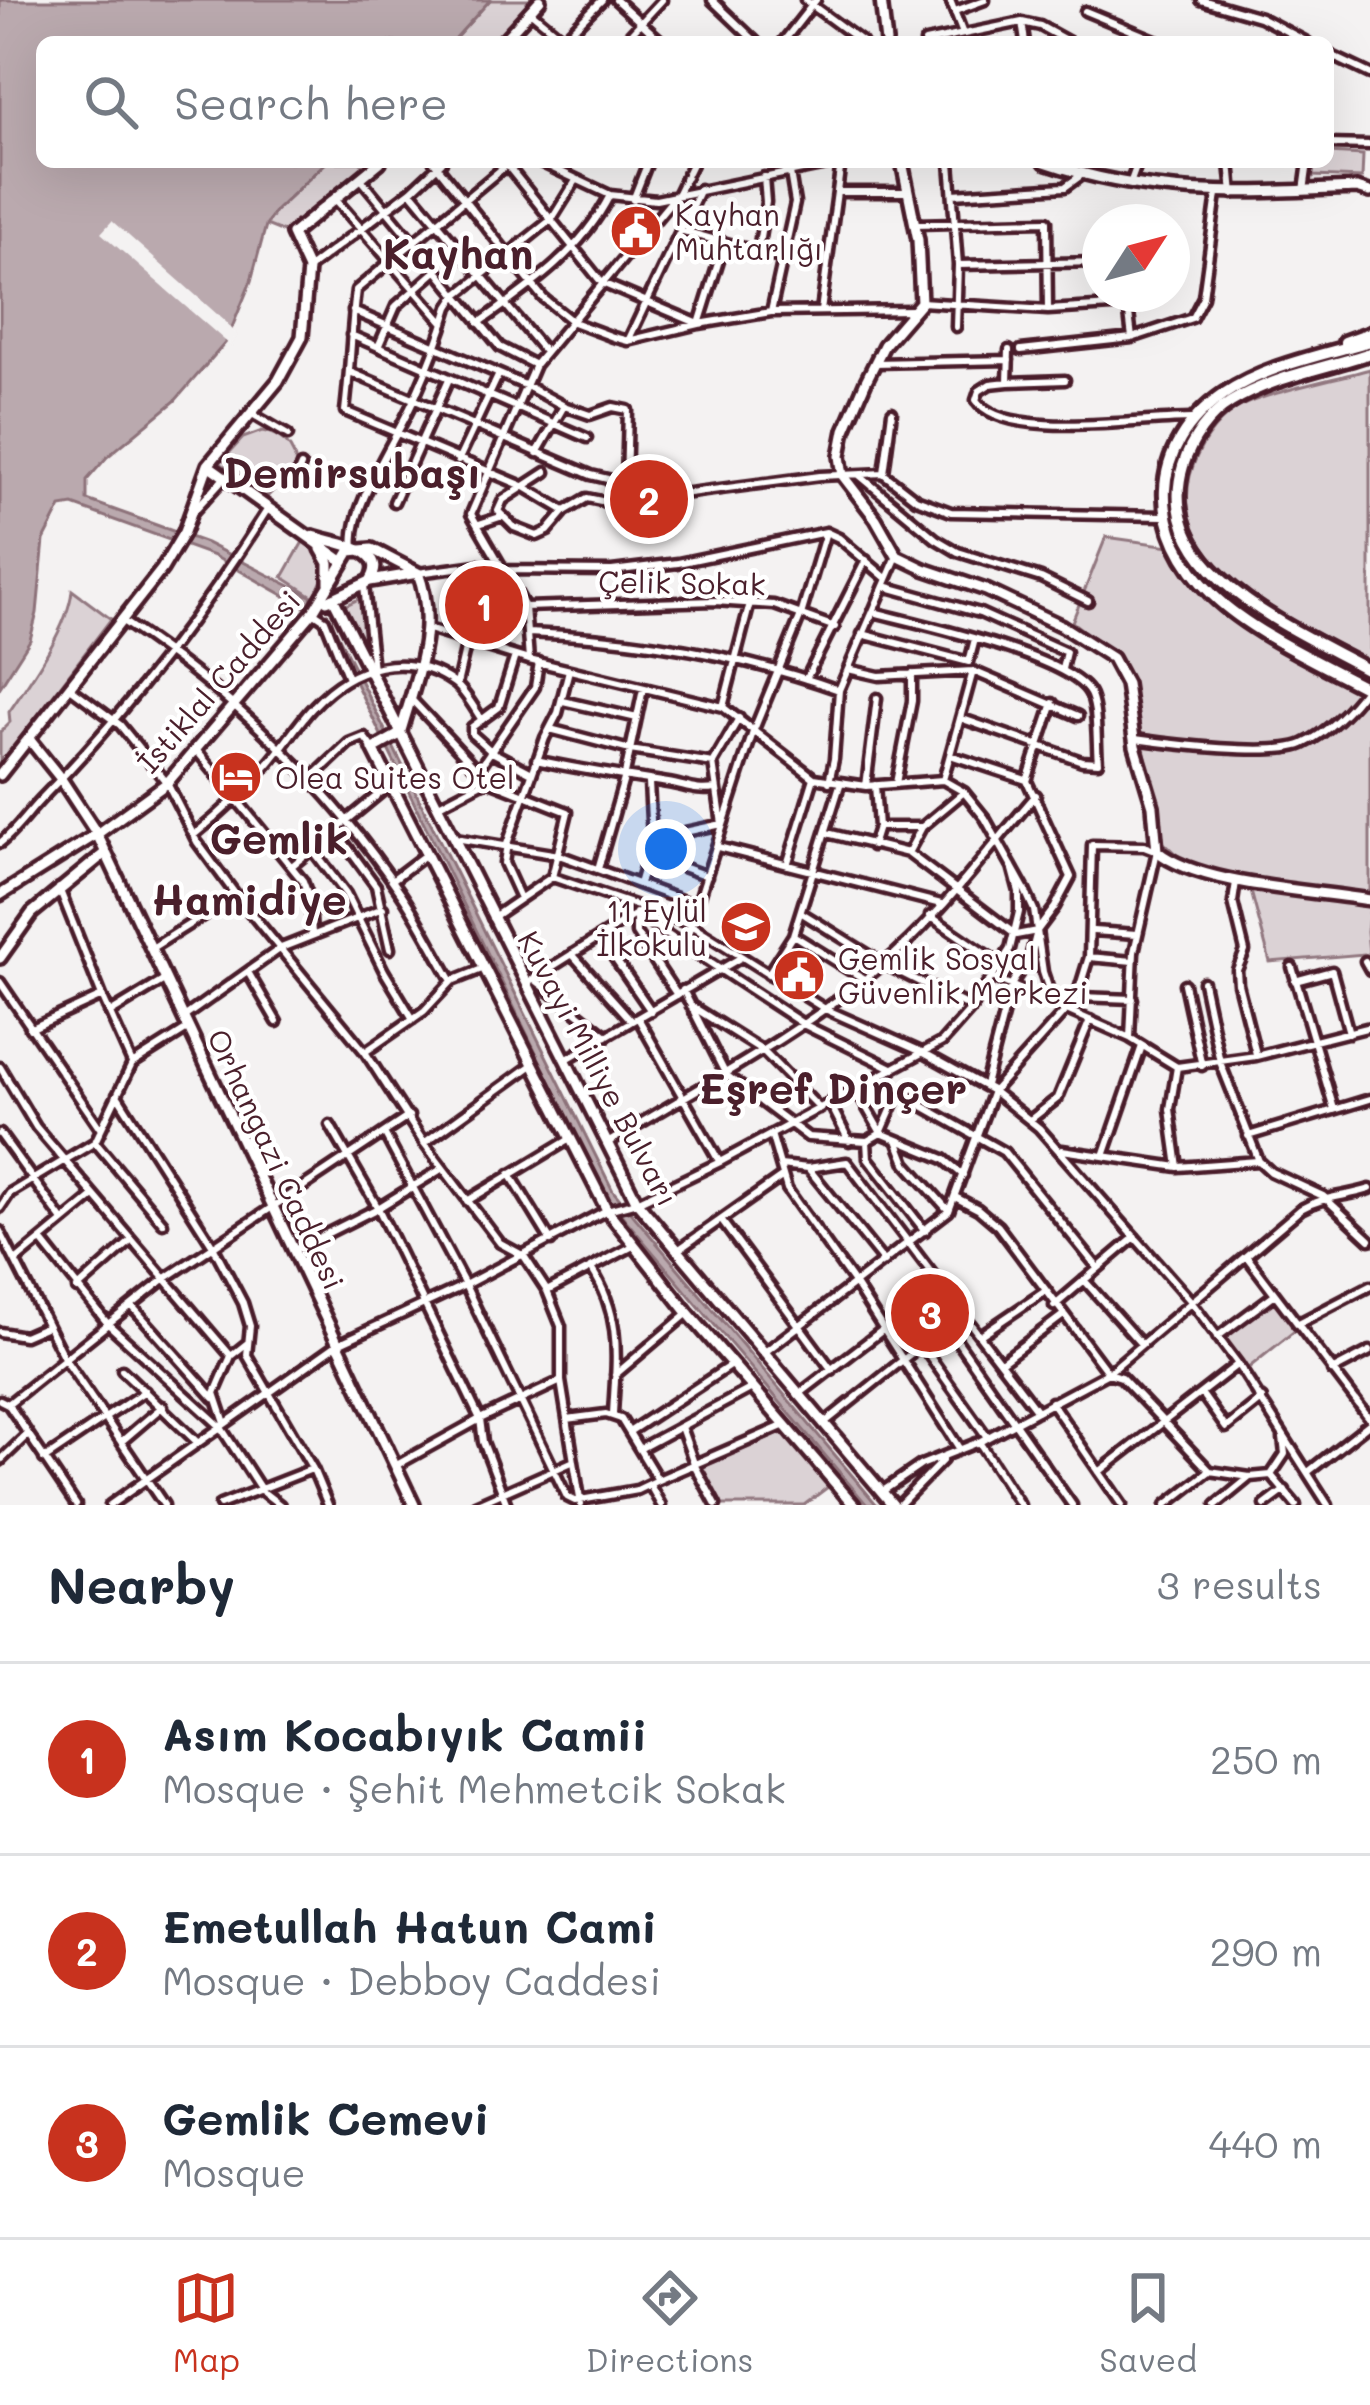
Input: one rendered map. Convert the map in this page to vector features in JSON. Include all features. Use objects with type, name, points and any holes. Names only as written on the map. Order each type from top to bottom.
[{"type":"main road","points":[[1370,337],[1244,394],[1211,418],[1194,440],[1180,475],[1181,516],[1200,558],[1243,600],[1370,671]]},
{"type":"main road","points":[[1368,689],[1216,599],[1178,549],[1163,515],[1167,469],[1174,450],[1196,419],[1226,393],[1295,371],[1370,357]]},
{"type":"street","points":[[507,36],[539,0]]},
{"type":"street","points":[[569,36],[602,0]]},
{"type":"street","points":[[616,0],[655,36]]},
{"type":"street","points":[[629,36],[662,0]]},
{"type":"street","points":[[712,0],[750,36]]},
{"type":"street","points":[[950,0],[963,34]]},
{"type":"street","points":[[955,11],[986,0]]},
{"type":"street","points":[[1201,0],[1260,16],[1296,36]]},
{"type":"street","points":[[883,1],[886,36]]},
{"type":"street","points":[[787,36],[811,2],[854,36]]},
{"type":"street","points":[[530,11],[558,36]]},
{"type":"street","points":[[1085,11],[1145,36]]},
{"type":"street","points":[[1022,22],[1024,36]]},
{"type":"street","points":[[954,36],[1022,22],[1058,36]]},
{"type":"street","points":[[1334,57],[1370,74]]},
{"type":"street","points":[[1334,144],[1370,146]]},
{"type":"street","points":[[0,775],[124,622],[176,548],[208,465],[278,381],[302,337],[308,269],[292,234],[373,168]]},
{"type":"street","points":[[308,269],[411,191],[433,168]]},
{"type":"street","points":[[442,168],[532,284],[573,322],[628,341],[771,312],[956,305],[1082,308]]},
{"type":"street","points":[[504,168],[356,290],[345,411],[524,486],[565,511]]},
{"type":"street","points":[[512,168],[602,283],[699,323]]},
{"type":"street","points":[[550,168],[575,182],[633,200],[656,200],[802,168]]},
{"type":"street","points":[[633,200],[646,168]]},
{"type":"street","points":[[529,660],[525,607],[470,514],[535,365],[678,193],[690,168]]},
{"type":"street","points":[[821,311],[840,168]]},
{"type":"street","points":[[903,168],[915,224],[917,306],[884,345],[845,430],[840,456],[843,476],[897,556],[986,590],[1101,647],[1120,669],[1154,806],[1157,851],[1137,934],[1130,1038]]},
{"type":"street","points":[[951,168],[958,265],[956,327]]},
{"type":"street","points":[[1062,168],[1130,185],[1216,194],[1357,188],[1370,192]]},
{"type":"street","points":[[1130,185],[1136,168]]},
{"type":"street","points":[[1231,168],[1233,194]]},
{"type":"street","points":[[1304,190],[1307,168]]},
{"type":"street","points":[[771,312],[795,203],[790,173]]},
{"type":"street","points":[[953,194],[1066,187],[1080,176]]},
{"type":"street","points":[[758,250],[766,202],[764,177]]},
{"type":"street","points":[[361,179],[500,347],[535,365]]},
{"type":"street","points":[[355,550],[356,526],[456,296],[552,219],[575,182]]},
{"type":"street","points":[[628,341],[700,189]]},
{"type":"street","points":[[411,191],[545,352]]},
{"type":"street","points":[[837,192],[908,192]]},
{"type":"street","points":[[1021,350],[1132,338],[1178,325],[1200,308],[1216,194]]},
{"type":"street","points":[[479,323],[576,248],[594,227],[610,195]]},
{"type":"street","points":[[336,200],[444,323]]},
{"type":"street","points":[[915,224],[1048,220],[1048,310]]},
{"type":"street","points":[[680,230],[783,259]]},
{"type":"street","points":[[699,323],[720,257]]},
{"type":"street","points":[[958,265],[1082,263]]},
{"type":"street","points":[[378,346],[396,306],[436,271]]},
{"type":"street","points":[[353,311],[563,406],[590,415],[613,407],[628,410],[626,484],[606,502],[587,499],[565,511],[537,536],[514,527],[500,506],[546,472]]},
{"type":"street","points":[[1129,312],[1132,338]]},
{"type":"street","points":[[351,334],[587,438]]},
{"type":"street","points":[[1008,382],[1009,350]]},
{"type":"street","points":[[875,363],[1009,360]]},
{"type":"street","points":[[350,372],[537,453],[674,495],[884,473],[916,499],[951,512],[1163,515]]},
{"type":"street","points":[[458,461],[499,374]]},
{"type":"street","points":[[394,502],[449,378]]},
{"type":"street","points":[[1065,380],[990,384],[979,391],[976,400],[994,416],[1033,421],[1097,424],[1196,419]]},
{"type":"street","points":[[537,453],[563,406]]},
{"type":"street","points":[[884,473],[892,412]]},
{"type":"street","points":[[252,414],[288,435]]},
{"type":"street","points":[[208,465],[340,563],[342,579],[363,585]]},
{"type":"street","points":[[856,473],[958,552],[1041,578],[1088,601]]},
{"type":"street","points":[[190,515],[224,478]]},
{"type":"street","points":[[0,843],[168,651],[230,572],[267,510]]},
{"type":"street","points":[[478,525],[503,516]]},
{"type":"street","points":[[684,946],[753,732],[801,615],[826,532]]},
{"type":"street","points":[[363,673],[325,620],[321,602],[363,585],[478,566],[612,571],[656,566],[826,532],[866,560],[885,582],[980,613],[1066,652],[1061,669]]},
{"type":"street","points":[[302,533],[367,552],[375,561],[363,585],[363,673]]},
{"type":"street","name":"Kuvayi Milliye Bulvarı","points":[[316,544],[329,563],[321,602],[529,981],[564,1061],[638,1202],[762,1354],[896,1505]]},
{"type":"street","points":[[312,778],[349,743],[364,736],[377,747],[396,736],[428,629],[428,606],[418,573],[372,549],[355,550],[340,563]]},
{"type":"street","points":[[829,782],[839,690],[897,556]]},
{"type":"street","points":[[806,679],[866,560]]},
{"type":"street","name":"İstiklal Caddesi","points":[[0,895],[167,783],[321,602],[340,563]]},
{"type":"street","points":[[723,706],[750,603]]},
{"type":"street","name":"Çelik Sokak","points":[[525,607],[750,603],[774,605],[835,627]]},
{"type":"street","points":[[873,612],[975,639],[1061,669],[1083,682],[1092,698],[1098,762],[960,718]]},
{"type":"street","points":[[124,622],[168,651],[312,778],[392,880],[452,981]]},
{"type":"street","points":[[428,629],[529,660],[723,706],[814,778],[840,785],[943,780],[964,792],[998,838],[1034,910],[1047,990],[1054,1005]]},
{"type":"street","points":[[528,633],[594,635],[736,662],[839,690]]},
{"type":"street","points":[[862,634],[969,662],[975,639]]},
{"type":"street","points":[[457,684],[467,641]]},
{"type":"street","points":[[515,656],[499,706],[472,727],[472,734],[492,752],[531,772]]},
{"type":"street","points":[[478,768],[535,687],[539,662]]},
{"type":"street","points":[[194,836],[237,800],[312,708],[363,673],[419,666],[457,684],[482,720]]},
{"type":"street","points":[[848,669],[879,676],[973,671],[1078,716]]},
{"type":"street","points":[[520,898],[504,863],[507,844],[531,772],[563,700],[569,670]]},
{"type":"street","points":[[943,780],[973,671]]},
{"type":"street","points":[[896,784],[912,701],[912,674]]},
{"type":"street","points":[[69,686],[112,719],[167,783],[194,836],[236,896],[365,1052],[424,1143],[500,1243],[524,1256],[547,1291],[561,1326],[561,1381],[580,1503]]},
{"type":"street","points":[[598,869],[643,689]]},
{"type":"street","points":[[1134,739],[1231,748],[1303,744],[1354,706],[1368,689]]},
{"type":"street","points":[[410,698],[487,780],[568,812],[552,877],[492,918]]},
{"type":"street","points":[[872,846],[878,827],[871,785],[877,698]]},
{"type":"street","points":[[563,700],[637,718]]},
{"type":"street","points":[[1028,781],[1053,703]]},
{"type":"street","points":[[722,824],[712,763],[739,718]]},
{"type":"street","points":[[550,729],[631,750],[712,763]]},
{"type":"street","name":"Orhangazi Caddesi","points":[[28,739],[61,778],[97,834],[414,1505]]},
{"type":"street","name":"Kuvayi Milliye Bulvarı","points":[[377,747],[390,785],[482,969],[570,1139],[616,1208],[633,1246],[854,1505]]},
{"type":"street","points":[[197,751],[293,866],[310,900],[312,935]]},
{"type":"street","points":[[762,1354],[949,1211],[989,1088],[1011,985],[1031,954],[1036,931],[1071,877],[1028,781],[950,755]]},
{"type":"street","points":[[536,760],[697,792],[715,789]]},
{"type":"street","points":[[787,865],[814,778]]},
{"type":"street","points":[[436,807],[487,780]]},
{"type":"street","points":[[639,884],[652,839],[649,783]]},
{"type":"street","points":[[293,866],[390,785]]},
{"type":"street","points":[[768,974],[793,935],[840,785]]},
{"type":"street","points":[[908,853],[922,827],[964,792]]},
{"type":"street","points":[[606,1144],[726,1075],[884,964],[1036,795]]},
{"type":"street","points":[[652,839],[722,824]]},
{"type":"street","points":[[878,827],[922,827]]},
{"type":"street","points":[[334,830],[376,886],[390,949]]},
{"type":"street","points":[[826,833],[908,853],[1016,935],[1036,931]]},
{"type":"street","points":[[452,837],[559,855],[697,905]]},
{"type":"street","points":[[989,1088],[1080,997],[1089,957],[1092,845],[1144,846],[1203,875],[1370,900]]},
{"type":"street","points":[[716,847],[941,904]]},
{"type":"street","points":[[312,849],[358,917],[413,1019]]},
{"type":"street","points":[[0,958],[59,887],[105,853]]},
{"type":"street","points":[[647,854],[707,876]]},
{"type":"street","points":[[392,880],[425,855]]},
{"type":"street","points":[[110,1505],[338,1344],[720,1162],[942,1042],[972,1007],[1016,935],[1019,892],[1012,866]]},
{"type":"street","points":[[552,877],[690,924],[826,1009],[989,1088],[1030,1120],[1190,1300],[1262,1399],[1328,1505]]},
{"type":"street","points":[[1238,879],[1233,902],[1244,951],[1238,984],[1256,1055]]},
{"type":"street","points":[[59,887],[132,1064]]},
{"type":"street","points":[[152,948],[236,896]]},
{"type":"street","points":[[639,904],[636,933],[690,1005],[726,1075],[808,1137],[866,1141],[880,1133],[899,1092]]},
{"type":"street","points":[[0,1208],[10,1192],[94,1142],[132,1064],[248,971],[281,949],[383,908]]},
{"type":"street","points":[[800,912],[884,964],[972,1007]]},
{"type":"street","points":[[608,1036],[529,981],[636,914]]},
{"type":"street","points":[[636,914],[803,1024],[894,1070]]},
{"type":"street","points":[[930,916],[1000,964]]},
{"type":"street","points":[[1091,931],[1137,934]]},
{"type":"street","points":[[793,935],[864,979]]},
{"type":"street","points":[[600,937],[651,1011]]},
{"type":"street","points":[[572,954],[635,1019],[720,1162]]},
{"type":"street","points":[[1089,957],[1134,961]]},
{"type":"street","points":[[564,1061],[740,958]]},
{"type":"street","points":[[1365,961],[1370,970]]},
{"type":"street","points":[[1292,967],[1334,1109]]},
{"type":"street","points":[[365,1052],[413,1019],[452,981],[482,969]]},
{"type":"street","points":[[248,971],[278,1022]]},
{"type":"street","points":[[1295,981],[1332,971],[1349,1033]]},
{"type":"street","points":[[992,976],[1130,1038],[1177,1067],[1202,1066],[1370,1028]]},
{"type":"street","points":[[110,1013],[166,979]]},
{"type":"street","points":[[0,982],[101,1129]]},
{"type":"street","points":[[1203,982],[1220,1062],[1259,1161],[1271,1172],[1323,1196],[1370,1240]]},
{"type":"street","points":[[1184,984],[1202,1066]]},
{"type":"street","points":[[30,1029],[102,996]]},
{"type":"street","points":[[1080,997],[1133,999]]},
{"type":"street","points":[[690,1005],[763,1051],[820,1109]]},
{"type":"street","points":[[1030,1120],[1058,1098],[1090,1021]]},
{"type":"street","points":[[1103,1157],[1142,1046]]},
{"type":"street","points":[[424,1143],[532,1065]]},
{"type":"street","points":[[0,1067],[36,1127],[231,1356]]},
{"type":"street","points":[[1177,1067],[1170,1128],[1178,1167]]},
{"type":"street","points":[[875,1079],[1004,1152],[1097,1268]]},
{"type":"street","points":[[856,1089],[880,1133],[944,1160],[963,1175]]},
{"type":"street","points":[[117,1095],[213,1246],[244,1304],[250,1326],[248,1355],[313,1469],[328,1505]]},
{"type":"street","points":[[1248,1136],[1370,1099]]},
{"type":"street","points":[[830,1103],[849,1141]]},
{"type":"street","points":[[76,1505],[4,1402],[164,1280],[410,1116]]},
{"type":"street","points":[[330,1125],[378,1208],[480,1419],[483,1442],[506,1505]]},
{"type":"street","points":[[384,1133],[465,1285],[567,1497],[580,1503],[654,1482],[785,1425]]},
{"type":"street","points":[[0,1134],[63,1221]]},
{"type":"street","points":[[771,1134],[787,1189],[854,1283],[959,1448]]},
{"type":"street","points":[[467,1201],[570,1139]]},
{"type":"street","points":[[897,1139],[906,1163],[949,1211]]},
{"type":"street","points":[[866,1141],[868,1158],[925,1231]]},
{"type":"street","points":[[94,1142],[163,1223]]},
{"type":"street","points":[[1059,1150],[1178,1167],[1259,1161]]},
{"type":"street","points":[[780,1165],[808,1168],[847,1162],[1037,1411]]},
{"type":"street","points":[[292,1251],[378,1208],[443,1168]]},
{"type":"street","points":[[808,1168],[884,1262]]},
{"type":"street","points":[[510,1174],[551,1241]]},
{"type":"street","points":[[676,1251],[783,1176]]},
{"type":"street","points":[[883,1491],[921,1466],[979,1442],[1108,1373],[1190,1300],[1323,1196],[1346,1197],[1370,1189]]},
{"type":"street","points":[[16,1260],[94,1196]]},
{"type":"street","points":[[957,1198],[998,1226],[1108,1373],[1121,1377],[1210,1471],[1271,1475]]},
{"type":"street","points":[[721,1220],[832,1370]]},
{"type":"street","points":[[0,1231],[64,1358],[164,1505]]},
{"type":"street","points":[[1054,1306],[1136,1237]]},
{"type":"street","points":[[40,1240],[108,1324],[222,1425]]},
{"type":"street","points":[[77,1289],[131,1240]]},
{"type":"street","points":[[547,1291],[633,1246]]},
{"type":"street","points":[[1247,1257],[1370,1421],[1308,1472]]},
{"type":"street","points":[[591,1268],[613,1311],[613,1416]]},
{"type":"street","points":[[1084,1280],[1142,1344]]},
{"type":"street","points":[[1298,1324],[1370,1286]]},
{"type":"street","points":[[981,1334],[1043,1292]]},
{"type":"street","points":[[1216,1337],[1275,1294]]},
{"type":"street","points":[[131,1306],[214,1398],[222,1425],[262,1491],[280,1505]]},
{"type":"street","points":[[823,1424],[964,1311]]},
{"type":"street","points":[[615,1375],[688,1313]]},
{"type":"street","points":[[1001,1362],[1063,1316]]},
{"type":"street","points":[[0,1331],[24,1336],[47,1326]]},
{"type":"street","points":[[947,1326],[1072,1505]]},
{"type":"street","points":[[798,1395],[884,1329]]},
{"type":"street","points":[[214,1398],[231,1356],[246,1344]]},
{"type":"street","points":[[922,1347],[988,1437]]},
{"type":"street","points":[[1332,1371],[1370,1351]]},
{"type":"street","points":[[629,1432],[732,1364]]},
{"type":"street","points":[[1099,1472],[1238,1364]]},
{"type":"street","points":[[122,1370],[197,1442]]},
{"type":"street","points":[[395,1466],[561,1381]]},
{"type":"street","points":[[639,1449],[752,1388]]},
{"type":"street","points":[[44,1459],[145,1391]]},
{"type":"street","points":[[1201,1394],[1226,1428],[1262,1399]]},
{"type":"street","points":[[1051,1402],[1122,1505]]},
{"type":"street","points":[[122,1441],[163,1406]]},
{"type":"street","points":[[567,1419],[621,1419],[639,1449],[661,1505]]},
{"type":"street","points":[[681,1427],[716,1505]]},
{"type":"street","points":[[0,1461],[28,1434]]},
{"type":"street","points":[[1271,1475],[1285,1454],[1282,1434]]},
{"type":"street","points":[[979,1442],[1020,1505]]},
{"type":"street","points":[[896,1505],[948,1455]]},
{"type":"street","points":[[475,1505],[574,1461]]},
{"type":"street","points":[[220,1505],[313,1469]]},
{"type":"street","points":[[1166,1505],[1210,1471]]},
{"type":"street","points":[[1271,1475],[1296,1505]]},
{"type":"street","points":[[1216,1505],[1250,1477]]},
{"type":"street","points":[[1265,1505],[1285,1490]]},
{"type":"shaded area","points":[[0,0],[490,0],[457,36],[36,36],[36,168],[320,168],[266,225],[251,281],[226,342],[175,401],[107,457],[87,480],[87,500],[206,543],[312,597],[308,609],[214,556],[73,505],[61,507],[44,540],[30,640],[0,687]]},
{"type":"shaded area","points":[[490,0],[536,0],[505,36],[457,36]]},
{"type":"shaded area","points":[[1334,153],[1363,155],[1362,178],[1313,176],[1314,168],[1334,168]]},
{"type":"shaded area","points":[[321,168],[366,168],[286,233],[266,225]]},
{"type":"shaded area","points":[[1370,369],[1370,661],[1247,590],[1199,540],[1188,509],[1197,456],[1228,415],[1262,398]]},
{"type":"shaded area","points":[[262,431],[286,442],[296,467],[268,496],[220,463],[243,438]]},
{"type":"shaded area","points":[[1106,537],[1170,546],[1201,591],[1227,612],[1370,697],[1370,895],[1201,869],[1163,842],[1130,678],[1114,654],[1072,622]]},
{"type":"shaded area","points":[[304,540],[323,560],[314,597],[283,577]]},
{"type":"shaded area","points":[[72,590],[111,619],[0,765],[0,732],[57,636]]},
{"type":"shaded area","points":[[361,598],[371,660],[369,661],[342,607]]},
{"type":"shaded area","points":[[327,613],[613,1191],[877,1505],[867,1505],[607,1198],[323,616]]},
{"type":"shaded area","points":[[1249,884],[1370,907],[1370,964],[1364,954],[1270,962]]},
{"type":"shaded area","points":[[1274,1299],[1296,1330],[1247,1369],[1225,1339]]},
{"type":"shaded area","points":[[783,1432],[828,1487],[804,1505],[720,1505],[700,1468]]},
{"type":"pier","points":[[112,221],[226,322],[237,335],[231,346],[101,233]]},
{"type":"place","name":"Kayhan Muhtarlığı","points":[[636,231]]},
{"type":"place","name":"Emetullah Hatun Cami","points":[[649,499]]},
{"type":"place","name":"Asım Kocabıyık Camii","points":[[484,605]]},
{"type":"place","name":"Olea Suites Otel","points":[[236,777]]},
{"type":"place","name":"11 Eylül İlkokulu","points":[[746,927]]},
{"type":"place","name":"Gemlik Sosyal Güvenlik Merkezi","points":[[799,975]]},
{"type":"place","name":"Gemlik Cemevi","points":[[930,1313]]},
{"type":"district","name":"Kayhan","points":[[458,252]]},
{"type":"district","name":"Demirsubaşı","points":[[352,471]]},
{"type":"district","name":"Gemlik","points":[[279,837]]},
{"type":"district","name":"Hamidiye","points":[[249,898]]},
{"type":"district","name":"Eşref Dinçer","points":[[833,1087]]}]
